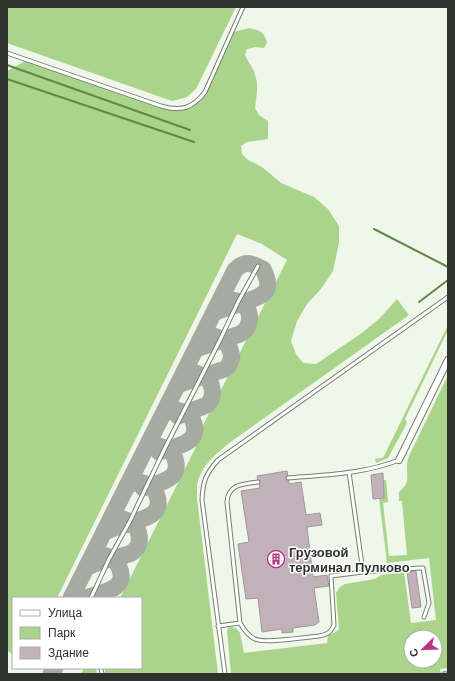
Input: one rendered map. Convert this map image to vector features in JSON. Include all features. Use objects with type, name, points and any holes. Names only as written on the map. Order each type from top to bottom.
[{"type":"street","points":[[399,460],[448,360]]},
{"type":"lane","points":[[7,53],[161,106],[172,109],[180,109],[188,107],[200,99],[205,92],[243,7]]},
{"type":"lane","points":[[91,597],[238,302],[258,266]]},
{"type":"lane","points":[[225,674],[202,500],[203,487],[210,469],[218,460],[448,298]]},
{"type":"lane","points":[[288,478],[350,472],[386,465],[399,460]]},
{"type":"lane","points":[[350,472],[363,572]]},
{"type":"lane","points":[[258,482],[235,486],[229,491],[227,497],[227,510],[240,623],[247,633],[256,639],[266,641],[327,635],[332,631],[334,625],[332,576],[363,572],[423,568],[429,603],[424,617]]},
{"type":"lane","points":[[218,626],[240,623]]},
{"type":"green space","points":[[7,7],[236,7],[196,89],[187,97],[172,101],[7,43]]},
{"type":"green space","points":[[249,28],[256,30],[263,34],[267,43],[264,48],[255,47],[247,49],[245,55],[254,71],[257,82],[255,108],[259,115],[268,121],[268,139],[247,142],[241,146],[242,154],[248,160],[262,167],[281,183],[314,197],[328,209],[339,226],[339,243],[333,271],[321,289],[307,304],[297,321],[291,341],[296,354],[303,363],[316,364],[362,333],[380,318],[397,299],[409,315],[232,441],[210,460],[202,471],[197,485],[197,498],[218,674],[105,674],[105,669],[142,669],[142,597],[121,597],[196,447],[193,445],[287,260],[262,244],[237,234],[57,597],[12,597],[12,654],[7,650],[7,70],[25,61],[173,111],[193,106],[206,93],[234,32]]},
{"type":"green space","points":[[448,325],[448,330],[405,419],[407,423],[388,458],[376,463],[375,459],[382,458],[384,456]]},
{"type":"green space","points":[[448,375],[448,668],[443,669],[443,629],[403,629],[403,669],[440,669],[441,674],[231,674],[227,631],[229,627],[236,628],[240,633],[244,653],[327,643],[328,634],[334,633],[339,629],[336,593],[340,587],[345,584],[375,579],[381,575],[404,572],[411,623],[436,620],[429,558],[387,563],[379,498],[384,497],[383,480],[386,480],[388,502],[383,503],[389,556],[407,555],[402,501],[399,501],[399,492],[403,489],[406,483],[407,463]]},
{"type":"green space","points":[[84,669],[96,669],[97,674],[81,674]]},
{"type":"building","name":"Грузовой терминал Пулково","points":[[287,471],[289,484],[301,482],[306,515],[320,513],[322,525],[307,527],[313,577],[327,575],[329,586],[314,588],[319,622],[315,625],[293,628],[293,632],[282,633],[282,629],[262,632],[258,598],[246,599],[238,544],[249,542],[241,491],[260,488],[257,476]]},
{"type":"building","points":[[383,473],[384,498],[373,499],[371,475]]},
{"type":"building","points":[[416,571],[421,607],[412,608],[407,572]]},
{"type":"building","points":[[448,671],[448,674],[442,674],[442,672]]},
{"type":"waterway","points":[[7,65],[190,130]]},
{"type":"waterway","points":[[7,79],[194,142]]},
{"type":"waterway","points":[[374,229],[448,267]]},
{"type":"waterway","points":[[419,302],[448,280]]},
{"type":"taxiway","points":[[72,597],[235,270],[245,264],[255,265],[263,269],[268,282],[266,291],[258,297],[214,313]]},
{"type":"taxiway","points":[[196,349],[240,334],[246,329],[250,317],[249,313],[245,306],[239,302],[231,300]]},
{"type":"taxiway","points":[[177,386],[225,369],[229,365],[232,357],[227,343],[214,336]]},
{"type":"taxiway","points":[[178,416],[207,405],[210,402],[212,389],[208,378],[196,373]]},
{"type":"taxiway","points":[[159,452],[182,445],[188,441],[195,432],[194,424],[190,415],[176,410],[166,412],[163,415]]},
{"type":"taxiway","points":[[143,488],[170,478],[174,474],[176,468],[176,461],[172,451],[158,446],[152,446],[145,450]]},
{"type":"taxiway","points":[[104,532],[152,515],[158,507],[157,496],[154,488],[140,482],[130,484],[126,487]]},
{"type":"taxiway","points":[[86,568],[96,563],[133,552],[138,545],[138,532],[132,523],[123,519]]},
{"type":"taxiway","points":[[89,597],[112,589],[120,581],[121,575],[116,562],[110,557],[102,555]]},
{"type":"taxiway","points":[[51,674],[54,669]]},
{"type":"place","name":"Грузовой терминал Пулково","points":[[276,559]]}]
